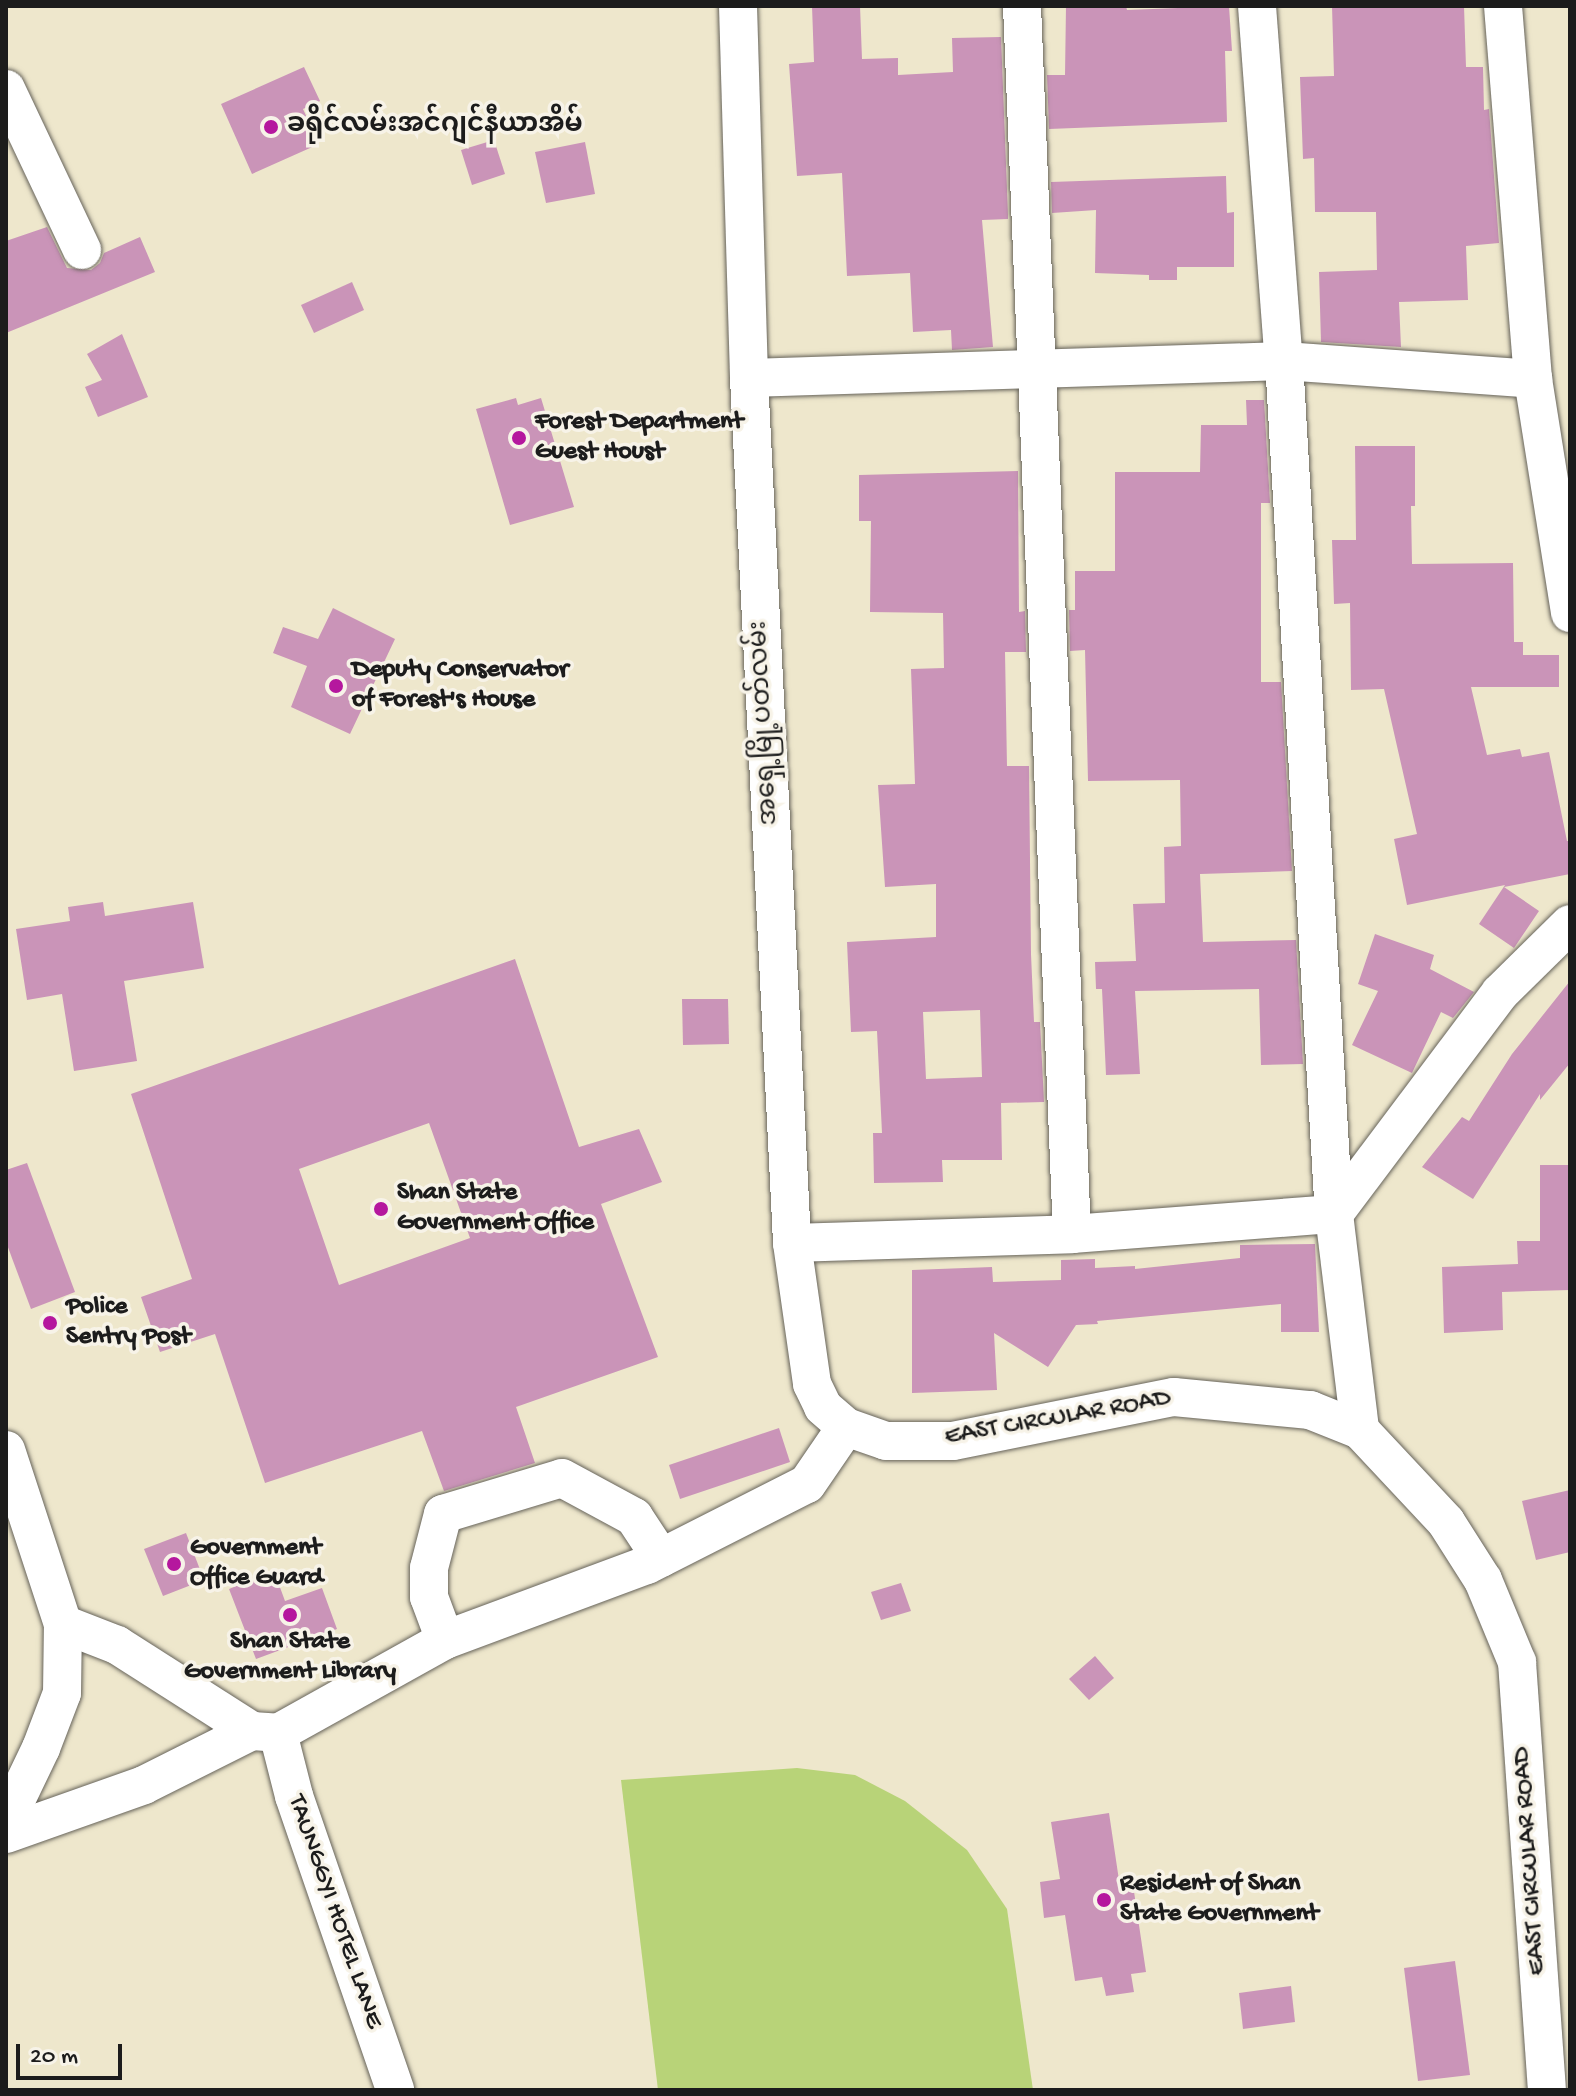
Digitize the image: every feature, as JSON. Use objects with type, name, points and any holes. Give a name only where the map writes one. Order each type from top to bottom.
[{"type":"street","name":"အရှေ့မြို့ပတ်လမ်း","points":[[738,6],[749,378],[792,1243],[812,1384],[823,1407],[846,1427]]},
{"type":"street","points":[[1022,6],[1072,1234]]},
{"type":"street","points":[[1257,6],[1284,361],[1334,1214],[1360,1430]]},
{"type":"street","points":[[1503,6],[1533,379],[1570,613]]},
{"type":"street","points":[[6,89],[82,250]]},
{"type":"street","points":[[749,378],[1284,361],[1533,379]]},
{"type":"street","points":[[792,1243],[1072,1234],[1334,1214],[1500,993],[1570,924]]},
{"type":"street","name":"EAST CIRCULAR ROAD","points":[[846,1427],[886,1441],[953,1441],[1174,1397],[1310,1410],[1360,1430],[1446,1522],[1483,1580],[1517,1662],[1547,2090]]},
{"type":"street","points":[[6,1834],[144,1785],[265,1732],[445,1640],[661,1558],[807,1484],[846,1427]]},
{"type":"street","points":[[6,1450],[63,1624],[62,1693],[41,1748],[6,1821]]},
{"type":"street","points":[[445,1640],[429,1597],[429,1568],[443,1514],[562,1478],[634,1517],[661,1558]]},
{"type":"street","points":[[63,1624],[117,1645],[265,1732]]},
{"type":"street","name":"TAUNGGYI HOTEL LANE","points":[[265,1732],[294,1796],[395,2090]]},
{"type":"green space","points":[[797,1768],[855,1775],[905,1801],[967,1850],[1007,1909],[1033,2090],[658,2090],[621,1780]]},
{"type":"building","points":[[812,6],[860,6],[862,59],[898,58],[898,75],[953,72],[952,38],[1001,37],[1008,219],[982,220],[993,347],[952,350],[951,330],[913,332],[910,273],[847,276],[842,173],[797,176],[789,64],[814,62]]},
{"type":"building","points":[[1066,6],[1126,6],[1127,10],[1229,6],[1232,51],[1225,51],[1227,122],[1049,129],[1047,75],[1065,75]]},
{"type":"building","points":[[1332,6],[1464,6],[1466,67],[1483,67],[1484,110],[1489,109],[1499,243],[1466,246],[1468,300],[1399,302],[1401,347],[1321,342],[1319,272],[1377,270],[1376,212],[1315,212],[1314,158],[1303,159],[1300,77],[1334,76]]},
{"type":"building","name":"ခရိုင်လမ်းအင်ဂျင်နီယာအိမ်","points":[[304,67],[320,101],[303,109],[319,144],[252,174],[221,104]]},
{"type":"building","points":[[494,140],[505,174],[472,185],[461,150]]},
{"type":"building","points":[[585,142],[595,194],[546,203],[535,152]]},
{"type":"building","points":[[1226,176],[1227,213],[1234,212],[1234,267],[1177,267],[1177,280],[1149,280],[1149,275],[1095,273],[1096,210],[1052,213],[1051,182]]},
{"type":"building","points":[[47,227],[67,268],[91,270],[100,263],[104,253],[140,237],[155,272],[6,333],[6,241]]},
{"type":"building","points":[[352,282],[364,310],[314,333],[301,305]]},
{"type":"building","points":[[122,334],[148,397],[98,417],[85,387],[102,380],[87,354]]},
{"type":"building","name":"Forest Department Guest Houst","points":[[516,398],[518,405],[541,398],[574,507],[510,525],[476,409]]},
{"type":"building","points":[[1246,400],[1264,400],[1270,503],[1261,503],[1261,682],[1281,682],[1292,871],[1200,874],[1203,942],[1296,940],[1303,1064],[1261,1065],[1259,989],[1135,991],[1140,1074],[1106,1075],[1102,989],[1096,989],[1095,962],[1136,961],[1133,904],[1165,903],[1164,847],[1181,846],[1180,780],[1088,781],[1085,650],[1070,651],[1069,610],[1075,610],[1075,571],[1115,571],[1115,472],[1200,472],[1201,425],[1247,425]]},
{"type":"building","points":[[1355,446],[1415,446],[1415,506],[1411,506],[1412,564],[1513,563],[1514,642],[1523,642],[1523,655],[1559,655],[1559,687],[1471,687],[1487,755],[1520,749],[1522,757],[1549,752],[1567,841],[1570,841],[1570,874],[1504,887],[1539,911],[1514,948],[1479,924],[1505,885],[1407,905],[1394,839],[1417,834],[1384,689],[1351,690],[1350,603],[1334,604],[1332,540],[1356,540]]},
{"type":"building","points":[[1018,471],[1019,612],[1025,611],[1026,652],[1005,652],[1007,766],[1029,766],[1034,1022],[1040,1022],[1044,1102],[1001,1103],[1002,1160],[942,1160],[943,1182],[874,1183],[873,1133],[882,1133],[877,1031],[851,1032],[847,942],[936,937],[936,884],[885,887],[878,785],[915,784],[911,669],[944,668],[943,613],[870,612],[871,521],[859,521],[859,475]],"holes":[[[980,1010],[982,1077],[926,1079],[923,1012]]]},
{"type":"building","name":"Deputy Conservator of Forest's House","points":[[333,608],[395,639],[350,734],[291,707],[307,666],[273,653],[283,627],[318,639]]},
{"type":"building","points":[[103,902],[105,916],[193,902],[204,968],[124,981],[137,1061],[74,1071],[62,994],[27,1000],[16,929],[70,921],[68,907]]},
{"type":"building","points":[[1375,934],[1434,955],[1430,969],[1474,992],[1453,1018],[1441,1012],[1412,1073],[1352,1045],[1378,991],[1358,984]]},
{"type":"building","name":"Shan State Government Office","points":[[515,959],[579,1147],[639,1129],[662,1182],[601,1204],[658,1357],[516,1407],[535,1463],[444,1491],[422,1431],[265,1483],[215,1334],[160,1352],[141,1297],[192,1279],[131,1094]],"holes":[[[429,1123],[470,1238],[339,1285],[299,1169]]]},
{"type":"building","points":[[1570,981],[1570,1063],[1540,1100],[1540,1094],[1473,1199],[1422,1167],[1462,1117],[1469,1121],[1512,1054]]},
{"type":"building","points":[[682,999],[728,999],[729,1044],[683,1045]]},
{"type":"building","points":[[27,1163],[75,1292],[31,1309],[6,1242],[6,1170]]},
{"type":"building","points":[[1540,1165],[1570,1165],[1570,1290],[1502,1292],[1503,1330],[1444,1333],[1442,1267],[1518,1264],[1517,1241],[1540,1241]]},
{"type":"building","points":[[1315,1244],[1319,1332],[1281,1332],[1281,1304],[1097,1321],[1098,1324],[1076,1325],[1048,1367],[994,1333],[997,1390],[912,1393],[912,1270],[992,1267],[993,1282],[1061,1280],[1061,1260],[1095,1259],[1095,1268],[1135,1266],[1135,1269],[1240,1258],[1240,1245]]},
{"type":"building","points":[[779,1428],[790,1462],[680,1499],[669,1465]]},
{"type":"building","points":[[1570,1490],[1570,1552],[1536,1560],[1522,1501]]},
{"type":"building","name":"Government Office Guard","points":[[186,1533],[204,1580],[163,1596],[144,1549]]},
{"type":"building","name":"Shan State Government Library","points":[[274,1571],[285,1601],[322,1588],[337,1629],[256,1659],[229,1589]]},
{"type":"building","points":[[901,1583],[911,1611],[881,1620],[871,1592]]},
{"type":"building","points":[[1095,1656],[1114,1678],[1089,1700],[1069,1679]]},
{"type":"building","name":"Resident of Shan State Government","points":[[1109,1813],[1120,1887],[1133,1885],[1146,1972],[1131,1974],[1134,1992],[1106,1996],[1102,1977],[1075,1981],[1065,1915],[1044,1918],[1040,1882],[1060,1879],[1051,1822]]},
{"type":"building","points":[[1455,1961],[1470,2075],[1418,2081],[1404,1968]]},
{"type":"building","points":[[1291,1986],[1295,2022],[1243,2029],[1239,1993]]},
{"type":"place","name":"ခရိုင်လမ်းအင်ဂျင်နီယာအိမ်","points":[[271,127]]},
{"type":"place","name":"Forest Department Guest Houst","points":[[519,438]]},
{"type":"place","name":"Deputy Conservator of Forest's House","points":[[336,686]]},
{"type":"place","name":"Shan State Government Office","points":[[381,1209]]},
{"type":"place","name":"Police Sentry Post","points":[[50,1323]]},
{"type":"place","name":"Government Office Guard","points":[[174,1564]]},
{"type":"place","name":"Shan State Government Library","points":[[290,1615]]},
{"type":"place","name":"Resident of Shan State Government","points":[[1104,1900]]}]
